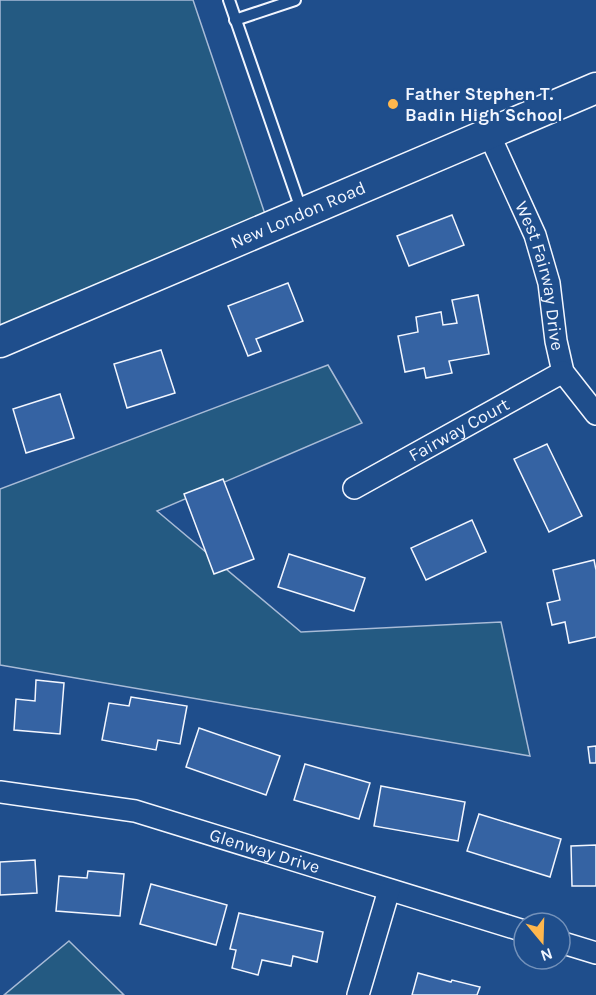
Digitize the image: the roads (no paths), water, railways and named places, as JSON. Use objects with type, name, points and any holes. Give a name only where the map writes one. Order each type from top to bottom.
[{"type":"street","name":"New London Road","points":[[0,342],[596,88]]},
{"type":"street","name":"West Fairway Drive","points":[[489,134],[536,235],[549,284],[556,341],[563,372],[596,414]]},
{"type":"street","name":"Fairway Court","points":[[354,488],[563,372]]},
{"type":"street","name":"Glenway Drive","points":[[0,792],[135,811],[512,927]]},
{"type":"street","points":[[358,995],[389,890]]},
{"type":"street","points":[[572,946],[596,953]]},
{"type":"lane","points":[[228,0],[302,212]]},
{"type":"lane","points":[[236,20],[295,0]]},
{"type":"place","name":"Father Stephen T. Badin High School","points":[[393,104]]}]
